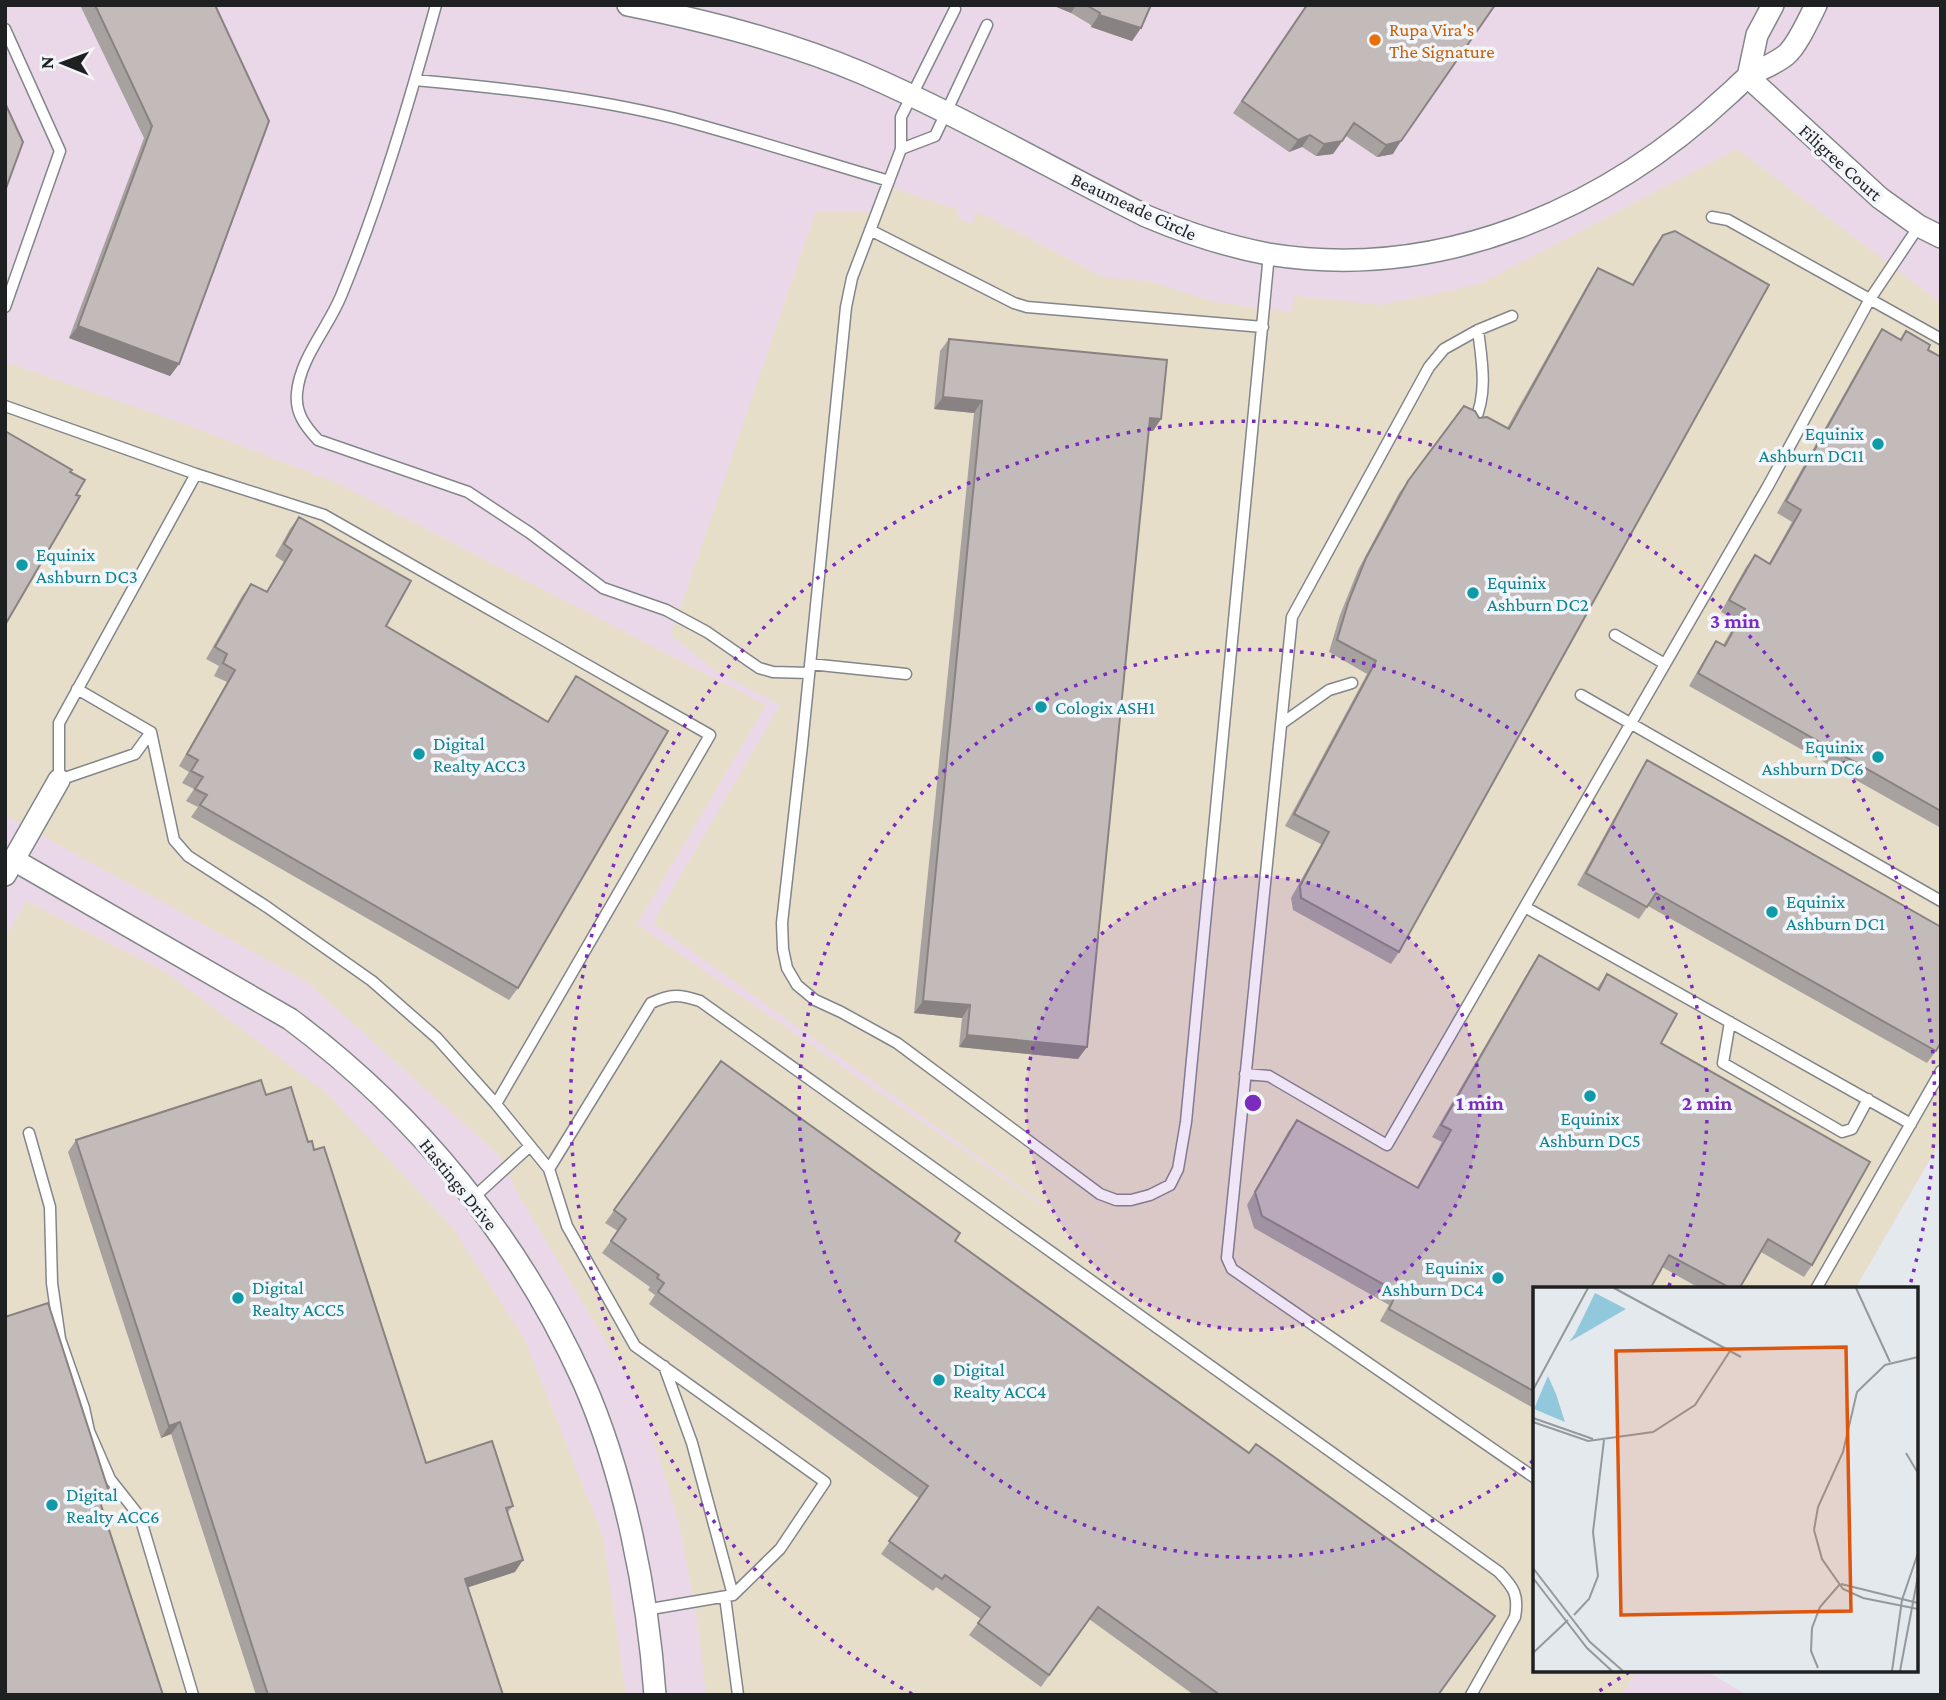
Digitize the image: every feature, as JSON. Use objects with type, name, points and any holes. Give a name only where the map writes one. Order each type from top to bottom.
[{"type":"street","name":"Beaumeade Circle","points":[[628,5],[679,15],[774,42],[859,72],[910,95],[1146,216],[1209,240],[1269,254],[1344,259],[1395,256],[1485,240],[1523,228],[1609,186],[1686,132],[1748,77],[1787,54],[1816,5]]},
{"type":"street","points":[[1748,77],[1758,35],[1773,5]]},
{"type":"street","name":"Filigree Court","points":[[1748,77],[1880,198],[1919,226],[1941,237]]},
{"type":"street","points":[[10,867],[59,780]]},
{"type":"street","name":"Hastings Drive","points":[[10,867],[298,1025],[361,1077],[407,1121],[474,1198],[524,1271],[556,1326],[584,1383],[620,1491],[645,1610],[655,1695]]},
{"type":"lane","points":[[436,5],[377,201],[340,299],[300,377],[297,408],[305,426],[318,440],[468,492],[530,533],[603,588],[666,610],[707,632],[759,668],[773,672],[809,668],[906,674]]},
{"type":"lane","points":[[955,9],[901,117],[901,149],[852,278],[846,307],[782,923],[783,950],[787,968],[797,985],[815,1000],[897,1043],[1100,1194],[1116,1200],[1131,1200],[1150,1195],[1170,1185],[1178,1169],[1186,1122],[1269,254]]},
{"type":"lane","points":[[901,149],[935,136],[987,25]]},
{"type":"lane","points":[[5,29],[60,151],[5,307]]},
{"type":"lane","points":[[415,80],[515,89],[674,118],[889,181]]},
{"type":"lane","points":[[1712,217],[1728,220],[1941,339]]},
{"type":"lane","points":[[1245,1074],[1269,1076],[1387,1145],[1768,486],[1870,299],[1919,226]]},
{"type":"lane","points":[[870,230],[1014,303],[1027,307],[1263,327]]},
{"type":"lane","points":[[1512,316],[1478,330],[1444,349],[1429,367],[1292,617],[1227,1258],[1232,1269],[1533,1477]]},
{"type":"lane","points":[[1474,423],[1483,395],[1478,330]]},
{"type":"lane","points":[[5,406],[196,474],[324,515],[710,735],[496,1104]]},
{"type":"lane","points":[[151,732],[135,754],[59,780],[59,723],[196,474]]},
{"type":"lane","points":[[1615,635],[1665,664]]},
{"type":"lane","points":[[1281,724],[1329,690],[1352,683]]},
{"type":"lane","points":[[77,689],[151,732],[174,840],[188,856],[267,907],[372,981],[437,1038],[496,1104],[549,1169],[567,1226],[635,1346],[825,1482],[780,1549],[729,1596],[645,1610]]},
{"type":"lane","points":[[1581,695],[1941,901]]},
{"type":"lane","points":[[1525,907],[1911,1124]]},
{"type":"lane","points":[[549,1169],[651,1003],[666,996],[682,995],[699,1001],[1499,1572],[1513,1586],[1517,1603],[1515,1617],[1471,1695]]},
{"type":"lane","points":[[1730,1022],[1723,1063],[1842,1132],[1852,1129],[1868,1099]]},
{"type":"lane","points":[[1817,1287],[1941,1071]]},
{"type":"lane","points":[[29,1133],[50,1207],[52,1283],[60,1339],[84,1408],[89,1431],[110,1479],[140,1517],[193,1695]]},
{"type":"lane","points":[[474,1198],[530,1146]]},
{"type":"lane","points":[[663,1366],[692,1443],[729,1596],[738,1695]]},
{"type":"shaded area","points":[[5,5],[1941,5],[1941,1141],[1856,1287],[1533,1287],[1533,1672],[1708,1672],[1747,1695],[5,1695]]},
{"type":"shaded area","points":[[1737,149],[1941,303],[1941,1139],[1856,1287],[1533,1287],[1533,1672],[1636,1672],[1621,1695],[706,1695],[697,1618],[678,1519],[642,1402],[517,1192],[500,1156],[306,981],[5,815],[5,362],[182,423],[337,483],[766,705],[637,924],[1137,1271],[653,923],[780,705],[716,671],[671,635],[816,211],[884,213],[889,187],[959,210],[956,217],[971,224],[978,212],[1103,277],[1152,282],[1215,302],[1292,312],[1294,296],[1381,305],[1480,284]]},
{"type":"shaded area","points":[[26,901],[166,972],[325,1092],[453,1228],[525,1340],[603,1536],[626,1695],[5,1695],[5,939]]},
{"type":"building","points":[[95,5],[215,5],[269,121],[179,364],[78,326],[152,126]]},
{"type":"building","points":[[1086,5],[1151,5],[1141,28],[1099,15],[1100,13]]},
{"type":"building","points":[[1307,5],[1495,5],[1401,141],[1386,145],[1354,123],[1342,141],[1324,144],[1310,135],[1298,140],[1242,101]]},
{"type":"building","points":[[5,103],[23,142],[5,191]]},
{"type":"building","name":"Equinix Ashburn DC2","points":[[1675,231],[1769,285],[1399,952],[1301,898],[1300,886],[1329,832],[1294,814],[1376,661],[1337,640],[1348,603],[1366,558],[1408,481],[1464,406],[1475,411],[1479,418],[1487,417],[1509,429],[1598,268],[1633,285],[1663,235]]},
{"type":"building","points":[[1882,329],[1901,340],[1906,331],[1930,345],[1928,350],[1941,357],[1941,811],[1698,673],[1716,641],[1725,646],[1745,609],[1729,600],[1755,555],[1770,564],[1801,510],[1786,501]]},
{"type":"building","name":"Cologix ASH1","points":[[949,339],[1167,360],[1161,419],[1150,418],[1087,1047],[967,1035],[970,1005],[923,1001],[982,401],[943,397]]},
{"type":"building","name":"Equinix Ashburn DC3","points":[[5,431],[85,480],[76,495],[80,496],[5,625]]},
{"type":"building","name":"Digital Realty ACC3","points":[[299,517],[411,581],[386,626],[548,722],[576,676],[668,731],[518,988],[200,805],[207,795],[195,789],[203,777],[191,771],[198,760],[187,754],[235,670],[223,663],[227,654],[215,647],[251,584],[267,592],[292,550],[284,544]]},
{"type":"building","name":"Equinix Ashburn DC1","points":[[1647,760],[1941,927],[1941,1042],[1936,1051],[1656,893],[1647,907],[1586,873]]},
{"type":"building","points":[[1539,955],[1599,990],[1607,974],[1677,1014],[1661,1043],[1870,1162],[1812,1265],[1768,1239],[1740,1287],[1728,1287],[1669,1255],[1651,1287],[1533,1287],[1533,1391],[1389,1309],[1397,1292],[1262,1216],[1255,1192],[1297,1120],[1418,1188],[1451,1130],[1441,1125]]},
{"type":"building","name":"Digital Realty ACC4","points":[[721,1061],[960,1233],[955,1241],[1249,1453],[1256,1444],[1495,1616],[1438,1695],[1220,1695],[1098,1607],[1049,1675],[978,1623],[990,1607],[945,1575],[942,1579],[889,1541],[928,1486],[658,1292],[664,1283],[657,1278],[659,1275],[611,1241],[626,1219],[614,1210]]},
{"type":"building","name":"Digital Realty ACC5","points":[[261,1080],[266,1095],[291,1087],[308,1142],[312,1141],[314,1150],[324,1147],[426,1463],[492,1441],[513,1506],[506,1508],[523,1560],[465,1579],[503,1695],[268,1695],[180,1422],[169,1426],[76,1140]]},
{"type":"building","name":"Digital Realty ACC6","points":[[48,1303],[108,1489],[108,1496],[99,1499],[163,1695],[5,1695],[5,1317]]},
{"type":"place","name":"Rupa Vira's The Signature","points":[[1375,40]]},
{"type":"place","name":"Equinix Ashburn DC11","points":[[1878,444]]},
{"type":"place","name":"Equinix Ashburn DC3","points":[[22,565]]},
{"type":"place","name":"Equinix Ashburn DC2","points":[[1473,593]]},
{"type":"place","name":"Cologix ASH1","points":[[1041,707]]},
{"type":"place","name":"Digital Realty ACC3","points":[[419,754]]},
{"type":"place","name":"Equinix Ashburn DC6","points":[[1878,757]]},
{"type":"place","name":"Equinix Ashburn DC1","points":[[1772,912]]},
{"type":"place","name":"Equinix Ashburn DC5","points":[[1590,1096]]},
{"type":"place","name":"Equinix Ashburn DC4","points":[[1498,1278]]},
{"type":"place","name":"Digital Realty ACC5","points":[[238,1298]]},
{"type":"place","name":"Digital Realty ACC4","points":[[939,1380]]},
{"type":"place","name":"Digital Realty ACC6","points":[[52,1505]]}]
